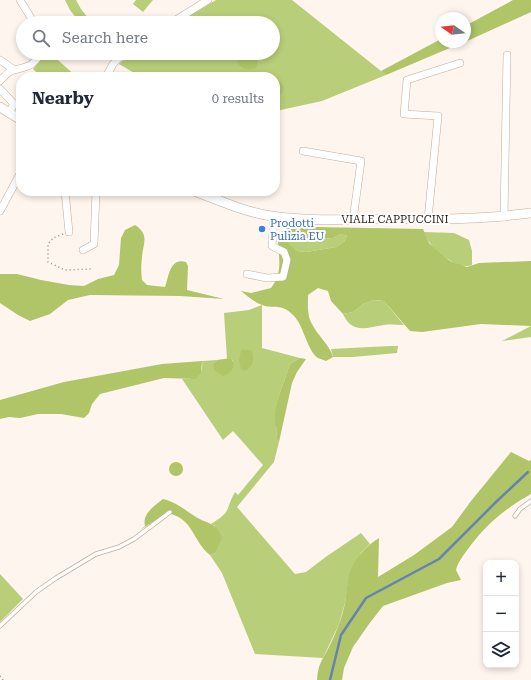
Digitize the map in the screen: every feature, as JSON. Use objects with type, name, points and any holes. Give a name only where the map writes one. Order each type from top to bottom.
[{"type":"street","points":[[20,0],[30,16]]},
{"type":"street","points":[[182,16],[208,0]]},
{"type":"street","points":[[504,217],[507,55]]},
{"type":"street","points":[[0,60],[13,69]]},
{"type":"street","points":[[0,81],[7,72],[13,69],[29,66],[35,60]]},
{"type":"street","points":[[109,72],[118,60]]},
{"type":"street","points":[[428,219],[438,116],[404,114],[407,80],[460,63]]},
{"type":"street","points":[[0,89],[14,104],[9,113]]},
{"type":"street","points":[[0,107],[16,117]]},
{"type":"street","points":[[303,151],[361,161],[353,220]]},
{"type":"street","points":[[0,211],[16,181]]},
{"type":"street","points":[[65,196],[69,232]]},
{"type":"street","points":[[84,250],[94,244],[96,196]]},
{"type":"street","name":"VIALE CAPPUCCINI","points":[[221,196],[248,211],[274,217],[291,218],[353,220],[428,219],[504,217],[531,213]]},
{"type":"street","points":[[247,274],[267,278],[283,278],[287,260],[284,252],[272,246],[274,217]]},
{"type":"lane","points":[[515,516],[520,509],[531,501]]},
{"type":"lane","points":[[0,626],[36,592],[56,578],[96,554],[119,547],[134,539],[170,512]]},
{"type":"path","points":[[69,232],[50,241],[48,244],[48,262],[65,270],[93,269]]},
{"type":"path","points":[[0,676],[3,680]]},
{"type":"green space","points":[[65,0],[76,0],[86,16],[75,16]]},
{"type":"green space","points":[[136,0],[153,0],[143,12],[133,4]]},
{"type":"green space","points":[[216,0],[292,0],[386,75],[322,101],[280,110],[280,72],[133,72],[119,64],[123,60],[280,60],[280,16],[190,16]]},
{"type":"green space","points":[[513,0],[531,0],[531,12],[471,39],[471,23]]},
{"type":"green space","points":[[435,42],[435,48],[450,48],[386,75],[381,71]]},
{"type":"green space","points":[[41,60],[58,60],[71,72],[36,72],[33,69]]},
{"type":"green space","points":[[236,60],[257,60],[257,64],[256,68],[246,69],[241,67]]},
{"type":"green space","points":[[280,81],[284,88],[280,94]]},
{"type":"green space","points":[[135,225],[143,232],[144,236],[141,274],[142,280],[147,285],[165,287],[171,268],[177,262],[181,261],[186,262],[188,266],[187,290],[224,299],[180,296],[90,295],[68,300],[50,314],[30,321],[0,303],[0,274],[17,274],[41,280],[84,286],[98,279],[114,275],[119,265],[121,238],[125,230]]},
{"type":"green space","points":[[287,228],[423,229],[429,243],[440,253],[450,261],[467,267],[479,263],[531,261],[531,326],[481,324],[422,332],[410,331],[384,301],[374,300],[363,304],[353,312],[343,314],[331,301],[328,291],[318,288],[308,295],[308,310],[310,321],[329,348],[333,357],[326,361],[314,355],[297,319],[293,315],[281,307],[262,305],[253,301],[241,291],[251,293],[271,288],[278,274],[279,268],[278,234]],"holes":[[[341,234],[347,236],[344,242],[336,247],[306,252],[297,251],[288,243],[292,241],[333,238]]]},
{"type":"green space","points":[[424,232],[454,233],[469,240],[472,251],[472,265],[461,265],[443,256],[429,242]]},
{"type":"green space","points":[[341,234],[347,236],[344,242],[336,247],[306,252],[297,251],[287,243],[292,241],[333,238]]},
{"type":"green space","points":[[374,300],[384,301],[404,325],[360,328],[351,325],[343,314],[353,312],[363,304]]},
{"type":"green space","points":[[262,305],[262,348],[300,358],[290,364],[277,401],[275,424],[277,430],[276,438],[279,442],[274,462],[237,507],[295,574],[306,572],[361,533],[370,544],[361,553],[348,583],[345,603],[339,624],[323,658],[255,654],[222,573],[210,555],[215,553],[215,526],[211,524],[227,511],[235,492],[238,495],[263,465],[233,431],[223,440],[182,379],[191,379],[198,376],[202,370],[202,361],[217,360],[213,363],[233,369],[233,361],[231,358],[227,359],[224,313],[249,310]]},
{"type":"green space","points":[[531,326],[531,337],[502,341]]},
{"type":"green space","points":[[398,346],[397,353],[353,357],[333,357],[331,349]]},
{"type":"green space","points":[[243,349],[252,351],[253,357],[252,365],[245,371],[241,369],[239,360]]},
{"type":"green space","points":[[231,358],[234,364],[233,369],[229,373],[223,376],[214,370],[213,363],[217,360]]},
{"type":"green space","points":[[300,358],[306,359],[297,372],[292,383],[279,442],[276,438],[277,430],[275,425],[277,401],[290,364]]},
{"type":"green space","points":[[202,361],[201,373],[195,379],[164,378],[100,394],[92,404],[89,413],[84,418],[61,414],[38,414],[20,418],[9,417],[0,419],[0,400],[64,382],[162,364]]},
{"type":"green space","points":[[511,452],[529,461],[531,460],[531,494],[496,518],[475,540],[457,567],[456,570],[461,580],[447,583],[383,606],[353,647],[344,668],[342,680],[317,680],[320,664],[338,627],[342,615],[350,571],[360,554],[379,538],[378,577],[414,555],[452,527]]},
{"type":"green space","points":[[173,462],[179,462],[183,466],[183,472],[179,476],[173,476],[169,472],[169,466]]},
{"type":"green space","points":[[163,499],[177,504],[217,529],[222,538],[215,553],[210,555],[204,549],[183,520],[167,513],[140,530],[145,526],[145,518],[147,514]]},
{"type":"green space","points":[[0,574],[23,599],[0,622]]},
{"type":"waterway","points":[[330,680],[341,635],[366,598],[439,559],[528,472]]},
{"type":"place","name":"Prodotti Pulizia EU","points":[[262,229]]}]
